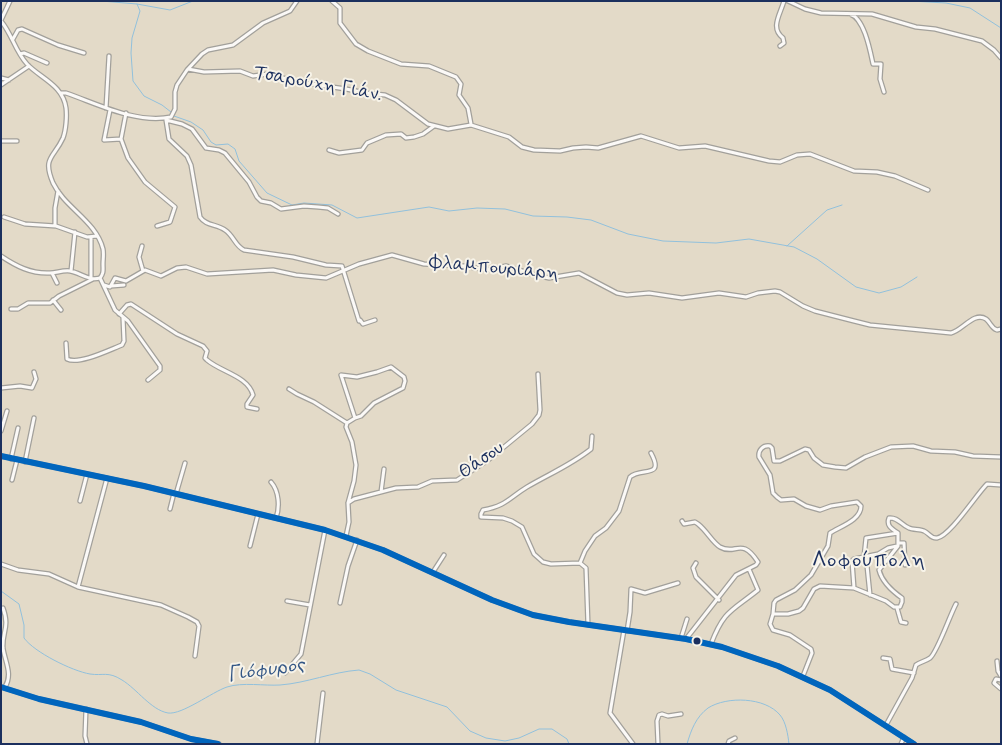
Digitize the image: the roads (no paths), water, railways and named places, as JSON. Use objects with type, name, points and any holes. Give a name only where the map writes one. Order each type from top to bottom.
[{"type":"street","points":[[10,1],[1,21],[29,66],[61,93],[66,110],[64,135],[48,163],[52,180],[58,190],[98,236],[104,252],[104,274],[100,278],[92,279],[60,295],[50,304],[28,303],[18,309],[11,309]]},
{"type":"street","points":[[161,119],[174,113],[175,90],[188,69],[204,52],[234,44],[261,25],[290,11],[297,1]]},
{"type":"street","points":[[332,1],[340,8],[339,19],[342,26],[354,42],[361,47],[402,64],[429,66],[458,78],[461,84],[459,95],[468,108],[471,125]]},
{"type":"street","points":[[780,46],[784,43],[783,38],[776,28],[784,1]]},
{"type":"street","points":[[788,1],[805,9],[821,13],[853,15],[858,19],[868,40],[873,64],[881,64],[880,79],[884,92]]},
{"type":"street","points":[[846,14],[858,12],[879,15],[916,27],[935,29],[982,41],[1001,58]]},
{"type":"street","points":[[13,40],[18,30],[22,29],[58,45],[84,53]]},
{"type":"street","points":[[20,54],[24,53],[46,63]]},
{"type":"street","points":[[106,108],[109,56]]},
{"type":"street","points":[[1,85],[29,66]]},
{"type":"street","name":"Τσαρούχη Γιάν.","points":[[188,69],[204,72],[240,71],[254,76],[268,74],[298,82],[366,94],[385,95],[398,101],[424,122],[434,126],[448,129],[471,125],[509,137],[522,147],[534,150],[560,151],[573,148],[598,148],[641,136],[679,148],[705,146],[769,161],[780,162],[797,155],[810,154],[854,171],[895,176],[928,190]]},
{"type":"street","points":[[1,78],[9,80]]},
{"type":"street","points":[[61,93],[66,93],[110,110],[166,120],[188,127],[194,131],[206,148],[219,150],[225,154],[261,201],[281,209],[304,206],[318,207],[328,208],[338,214]]},
{"type":"street","points":[[110,110],[104,140],[121,139]]},
{"type":"street","points":[[126,113],[121,139],[128,158],[143,180],[175,207],[170,222],[157,226]]},
{"type":"street","points":[[166,120],[169,139],[187,156],[191,165],[200,217],[204,221],[231,234],[237,245],[242,249],[293,257],[326,265],[342,266],[359,321],[363,324],[375,320]]},
{"type":"street","points":[[329,150],[339,153],[362,150],[366,143],[386,135],[401,134],[406,138],[414,137],[434,126]]},
{"type":"street","points":[[1,141],[17,141]]},
{"type":"street","points":[[55,225],[58,190]]},
{"type":"street","points":[[4,217],[25,224],[55,225],[90,237],[98,236]]},
{"type":"street","points":[[71,271],[75,232]]},
{"type":"street","points":[[90,237],[92,279]]},
{"type":"street","points":[[142,246],[139,257],[143,271]]},
{"type":"street","name":"Φλαμπουριάρη","points":[[104,285],[111,286],[115,278],[126,281],[143,271],[162,276],[182,267],[212,274],[273,270],[298,276],[326,278],[374,258],[392,255],[424,264],[464,266],[487,270],[506,266],[549,278],[579,273],[617,293],[628,295],[649,293],[682,298],[719,293],[746,297],[775,291],[815,311],[879,326],[951,333],[959,330],[972,320],[982,318],[987,320],[996,330],[1001,329]]},
{"type":"street","points":[[1,256],[21,268],[52,273],[71,271],[92,279]]},
{"type":"street","points":[[52,273],[57,283]]},
{"type":"street","points":[[100,278],[114,308],[128,321],[160,366],[160,370],[148,380]]},
{"type":"street","points":[[111,286],[124,285]]},
{"type":"street","points":[[53,300],[61,310]]},
{"type":"street","points":[[119,314],[127,305],[131,304],[176,334],[203,346],[207,351],[205,358],[207,360],[243,380],[253,395],[247,407],[257,410]]},
{"type":"street","points":[[66,343],[67,358],[73,361],[120,346],[124,341],[123,318]]},
{"type":"street","points":[[347,423],[361,416],[374,403],[403,388],[404,377],[391,366],[357,377],[347,374],[341,375],[355,418]]},
{"type":"street","points":[[1,388],[20,386],[32,388],[36,379],[34,372]]},
{"type":"street","name":"Θάσου","points":[[348,503],[354,499],[396,488],[418,487],[432,481],[454,481],[487,461],[532,424],[539,415],[538,374]]},
{"type":"street","points":[[289,389],[347,423]]},
{"type":"street","points":[[1,431],[7,411]]},
{"type":"street","points":[[25,462],[34,418]]},
{"type":"street","points":[[346,537],[349,522],[348,503],[356,465],[352,442],[346,427],[347,423]]},
{"type":"street","points":[[11,459],[18,428]]},
{"type":"street","points":[[588,625],[586,568],[580,563],[551,564],[542,562],[534,554],[522,527],[502,518],[481,517],[481,514],[484,510],[506,503],[527,487],[552,475],[582,456],[591,449],[592,436]]},
{"type":"street","points":[[802,676],[812,653],[811,649],[790,635],[773,630],[770,624],[774,603],[795,590],[811,575],[828,546],[830,533],[849,523],[862,510],[857,502],[831,506],[820,510],[806,506],[794,499],[781,500],[776,497],[770,475],[759,457],[760,449],[770,446],[774,461],[780,461],[805,449],[810,450],[814,458],[823,465],[835,468],[846,468],[865,457],[891,448],[913,446],[931,451],[1001,457]]},
{"type":"street","points":[[580,563],[595,536],[606,528],[619,511],[630,477],[635,473],[650,472],[655,468],[656,463],[651,453]]},
{"type":"street","points":[[1,456],[107,478],[325,530],[389,552],[501,604],[532,615],[681,638],[711,644],[756,658],[802,676],[844,698],[914,744]]},
{"type":"street","points":[[12,480],[17,460]]},
{"type":"street","points":[[170,509],[184,463]]},
{"type":"street","points":[[381,492],[384,469]]},
{"type":"street","points":[[80,502],[87,474]]},
{"type":"street","points":[[78,587],[107,478]]},
{"type":"street","points":[[271,482],[278,500],[276,518]]},
{"type":"street","points":[[898,533],[890,528],[888,524],[889,518],[895,518],[910,529],[924,530],[932,538],[939,538],[949,532],[987,484],[1001,485]]},
{"type":"street","points":[[250,546],[258,514]]},
{"type":"street","points":[[682,521],[684,524],[695,522],[698,524],[722,548],[747,548],[758,562],[756,565],[736,575],[686,639]]},
{"type":"street","points":[[285,673],[301,654],[325,530]]},
{"type":"street","points":[[897,608],[901,605],[902,598],[892,591],[880,575],[879,570],[898,544],[898,533]]},
{"type":"street","points":[[870,595],[865,557],[865,540],[867,537],[898,533]]},
{"type":"street","points":[[340,603],[348,566],[358,540]]},
{"type":"street","points":[[854,588],[852,561],[904,543],[905,565]]},
{"type":"street","points":[[433,572],[444,555]]},
{"type":"street","points":[[696,562],[693,568],[694,576],[718,600]]},
{"type":"street","points":[[1,564],[18,570],[51,575],[78,587],[161,605],[192,618],[199,626],[195,656]]},
{"type":"street","points":[[711,644],[719,624],[726,615],[736,605],[758,590],[749,569]]},
{"type":"street","points":[[633,744],[610,713],[626,631],[631,589],[645,593],[678,583]]},
{"type":"street","points":[[773,614],[788,614],[799,611],[803,608],[814,589],[820,586],[854,588],[897,608],[901,622],[906,623]]},
{"type":"street","points":[[286,601],[310,605]]},
{"type":"street","points":[[886,726],[914,673],[916,665],[928,659],[935,652],[948,618],[956,604]]},
{"type":"street","points":[[2,608],[6,619],[3,659],[9,674],[9,680],[3,687],[39,699],[142,722],[191,739],[219,744]]},
{"type":"street","points":[[681,638],[687,619]]},
{"type":"street","points":[[883,658],[891,659],[890,666],[892,669],[914,673]]},
{"type":"street","points":[[997,661],[998,671],[1001,676]]},
{"type":"street","points":[[1001,680],[996,680],[994,683],[1001,689]]},
{"type":"street","points":[[317,744],[323,693]]},
{"type":"street","points":[[86,709],[85,736],[87,744]]},
{"type":"street","points":[[658,744],[657,720],[659,715],[681,714]]},
{"type":"street","points":[[901,744],[904,737]]},
{"type":"street","points":[[728,744],[729,741],[735,738]]},
{"type":"waterway","points":[[101,1],[137,4],[170,10],[193,1]]},
{"type":"waterway","points":[[910,1],[946,3],[970,8],[1001,28]]},
{"type":"waterway","points":[[137,4],[140,11],[132,38],[131,53],[133,81],[144,96],[171,112]]},
{"type":"waterway","points":[[174,116],[191,122],[203,130],[211,142],[216,145],[228,144],[235,149],[239,161],[267,193],[292,205],[304,203],[332,205],[357,218],[429,207],[449,211],[477,208],[505,209],[533,216],[591,220],[628,234],[663,241],[716,243],[749,239],[794,247],[817,259],[856,287],[879,293],[901,287],[917,277]]},
{"type":"waterway","points":[[787,246],[827,210],[842,205]]},
{"type":"waterway","name":"Γιόφυρος","points":[[1,591],[19,604],[24,625],[24,638],[36,649],[54,660],[82,672],[117,677],[128,684],[150,704],[168,713],[174,713],[189,707],[227,687],[246,684],[290,684],[359,670],[370,674],[396,690],[447,707],[470,731],[486,738],[505,741],[519,738],[539,729],[552,729],[567,739],[569,744]]},
{"type":"waterway","name":"Γιόφυρος","points":[[687,744],[694,724],[700,715],[716,704],[735,700],[756,702],[773,709],[784,721],[789,744]]},
{"type":"district","name":"Λοφούπολη","points":[[869,562]]}]
